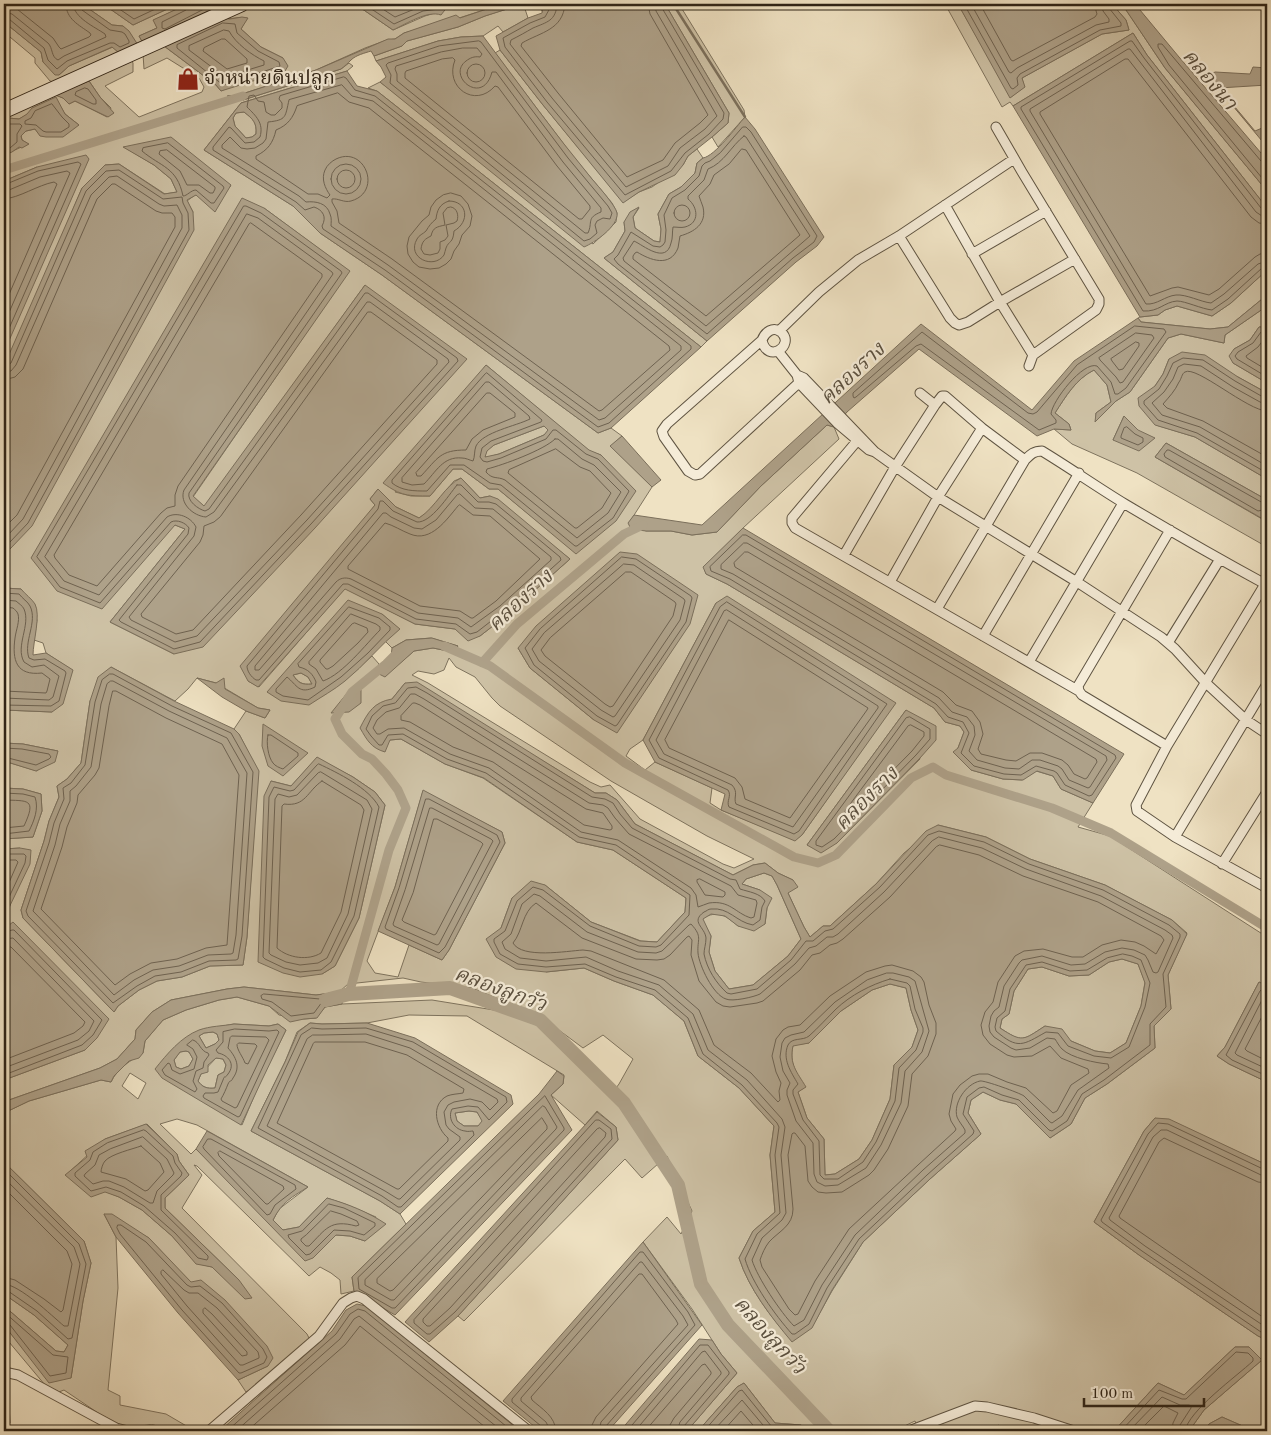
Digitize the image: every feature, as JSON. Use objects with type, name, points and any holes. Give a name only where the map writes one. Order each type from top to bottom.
[{"type":"street","points":[[4,111],[242,4]]},
{"type":"street","points":[[996,127],[1099,299],[1096,310],[1033,355],[1029,366]]},
{"type":"street","points":[[779,331],[819,292],[858,260],[899,236],[1014,159]]},
{"type":"street","points":[[945,205],[1000,302],[1033,355]]},
{"type":"street","points":[[972,254],[1046,211]]},
{"type":"street","points":[[899,236],[950,318],[959,325],[968,322],[1075,259]]},
{"type":"street","points":[[762,340],[764,348],[774,352],[783,346],[785,340],[779,331],[768,331],[762,340],[667,424],[662,431],[664,437],[688,471],[695,475],[700,474],[800,379]]},
{"type":"street","points":[[778,351],[800,379],[875,452],[938,497],[1077,582],[1161,637],[1246,720],[1266,733]]},
{"type":"street","points":[[920,394],[935,405]]},
{"type":"street","points":[[844,556],[895,467],[942,396],[945,396],[982,428],[1025,460]]},
{"type":"street","points":[[840,420],[857,441],[875,452]]},
{"type":"street","points":[[890,582],[938,497],[982,428]]},
{"type":"street","points":[[857,441],[792,518],[795,528],[1029,662],[1167,746]]},
{"type":"street","points":[[937,609],[1025,460],[1033,452],[1042,451],[1124,503],[1266,585],[1167,746],[1136,808],[1137,811],[1175,837],[1267,888]]},
{"type":"street","points":[[983,636],[1079,474]]},
{"type":"street","points":[[1029,662],[1124,503]]},
{"type":"street","points":[[1078,691],[1078,686],[1170,530]]},
{"type":"street","points":[[1168,643],[1220,559]]},
{"type":"street","points":[[1175,837],[1267,684]]},
{"type":"street","points":[[1222,864],[1267,792]]},
{"type":"street","points":[[209,1431],[319,1336],[343,1304],[357,1296],[364,1299],[529,1431]]},
{"type":"street","points":[[4,1372],[18,1375],[116,1428],[128,1431]]},
{"type":"street","points":[[909,1431],[975,1406],[1034,1418],[1074,1431]]},
{"type":"street","points":[[136,1431],[157,1431]]},
{"type":"shaded area","points":[[82,4],[103,4],[133,25],[178,4],[188,4],[154,20],[157,28],[139,36],[143,43],[138,45],[123,26],[112,25]]},
{"type":"shaded area","points":[[256,4],[270,4],[272,7],[276,4],[355,4],[393,30],[435,13],[448,6],[446,4],[469,4],[473,9],[492,4],[502,4],[404,33],[395,39],[365,48],[316,70],[239,95],[228,96],[242,98],[243,100],[341,69],[349,63],[353,66],[347,71],[241,103],[204,150],[293,206],[320,233],[382,275],[598,433],[611,428],[622,436],[611,446],[652,487],[629,523],[646,531],[671,531],[692,535],[717,532],[761,486],[827,425],[834,427],[839,439],[704,567],[706,574],[727,584],[934,708],[945,722],[960,726],[964,732],[958,748],[971,770],[1003,779],[1022,780],[1036,771],[1053,776],[1061,789],[1093,803],[1078,827],[1110,836],[1267,937],[1267,986],[1259,982],[1225,1047],[1217,1056],[1229,1064],[1267,1082],[1267,1165],[1155,1118],[1144,1131],[1094,1222],[1139,1255],[1258,1336],[1267,1340],[1267,1431],[1254,1431],[1222,1417],[1209,1424],[1204,1431],[1189,1431],[1204,1410],[1262,1360],[1249,1347],[1235,1347],[1184,1395],[1158,1383],[1114,1431],[1004,1431],[999,1425],[984,1431],[919,1431],[915,1421],[894,1431],[808,1431],[801,1425],[775,1423],[744,1383],[737,1387],[698,1431],[687,1431],[737,1373],[721,1354],[692,1309],[643,1242],[667,1217],[681,1234],[692,1211],[667,1156],[642,1178],[625,1159],[464,1321],[458,1316],[618,1140],[616,1127],[597,1111],[585,1125],[551,1095],[563,1084],[564,1075],[467,1016],[409,1015],[367,1023],[310,1023],[297,1032],[285,1062],[251,1131],[380,1201],[400,1214],[406,1224],[352,1277],[354,1291],[341,1294],[340,1280],[320,1267],[309,1276],[194,1165],[202,1175],[182,1208],[307,1334],[310,1340],[257,1386],[246,1392],[238,1380],[268,1366],[149,1238],[104,1214],[116,1237],[118,1288],[108,1390],[120,1396],[120,1405],[166,1414],[195,1431],[161,1431],[150,1425],[127,1428],[101,1415],[64,1390],[59,1392],[45,1385],[4,1336],[4,1325],[20,1345],[71,1378],[91,1263],[84,1241],[4,1162],[4,1113],[29,1101],[101,1080],[111,1082],[121,1069],[143,1053],[145,1041],[163,1020],[186,1010],[219,1000],[237,997],[269,1006],[279,1015],[304,1019],[316,1018],[325,1007],[342,1004],[432,1000],[500,1011],[539,1026],[610,1096],[633,1059],[603,1035],[583,1048],[540,1016],[472,988],[403,978],[348,984],[339,992],[316,995],[244,987],[171,1000],[152,1012],[136,1030],[135,1039],[117,1059],[100,1068],[9,1100],[4,1106],[4,1080],[85,1050],[4,929],[4,918],[9,910],[20,848],[4,849],[4,839],[33,837],[42,811],[41,794],[23,789],[4,788],[4,761],[37,771],[58,751],[23,744],[4,743],[4,710],[52,712],[72,670],[46,653],[43,643],[34,640],[37,620],[21,589],[4,588],[4,546],[10,549],[193,212],[187,201],[195,195],[231,186],[124,147],[154,165],[171,179],[177,192],[165,194],[119,164],[105,165],[82,188],[4,374],[4,352],[37,167],[4,181],[4,173],[28,163],[23,161],[4,167],[4,155],[28,144],[22,140],[21,135],[26,131],[35,129],[40,135],[79,125],[65,114],[56,99],[19,119],[8,118],[4,120],[4,115],[130,58],[133,63],[133,72],[105,86],[139,117],[202,92],[204,87],[199,78],[167,58],[144,69],[143,54],[164,46],[216,85],[221,91],[283,58],[261,47],[241,29],[247,18],[222,18]],"holes":[[[89,81],[100,97],[111,108],[107,117],[75,101],[69,104],[63,98],[56,95]],[[264,208],[349,271],[193,497],[205,507],[365,285],[174,654],[110,622],[185,529],[175,525]],[[486,365],[589,451],[601,455],[576,553],[498,489],[489,489],[462,469],[453,469],[430,496],[411,496],[395,492]],[[461,478],[480,498],[490,496],[570,559],[507,615],[480,636],[455,629],[415,624],[345,588],[259,687],[248,681],[375,505],[370,499],[378,489],[396,507],[419,518],[428,512],[454,481]],[[716,603],[895,703],[802,835],[795,840],[721,810],[710,803],[712,788],[655,762],[645,770],[626,756],[630,749],[643,740]],[[382,614],[399,629],[385,641],[392,648],[406,640],[431,638],[458,646],[453,652],[433,648],[414,651],[400,663],[379,674],[379,664],[372,656],[344,681],[267,692]],[[518,648],[594,720],[530,668]],[[449,658],[456,667],[475,677],[500,706],[611,781],[707,836],[754,859],[734,868],[723,864],[640,819],[610,785],[601,787],[590,782],[412,675],[418,671],[434,674],[444,670]],[[111,667],[175,701],[197,678],[216,683],[258,708],[270,710],[265,718],[246,711],[234,729],[239,734],[258,771],[247,937],[243,965],[210,966],[182,977],[157,981],[139,990],[118,1006],[114,1012],[23,918],[21,910],[49,821],[59,797],[57,786],[67,779],[81,763],[90,701]],[[405,683],[595,793],[606,793],[617,800],[635,824],[733,875],[753,865],[765,863],[778,873],[793,880],[788,893],[810,937],[823,926],[830,926],[876,884],[904,853],[938,825],[986,837],[1030,859],[1105,885],[1172,920],[1187,933],[1168,975],[1171,1009],[1154,1026],[1155,1048],[1085,1098],[1071,1124],[1050,1138],[1016,1104],[1000,1100],[983,1092],[971,1100],[968,1113],[981,1134],[863,1242],[812,1327],[792,1341],[761,1302],[739,1258],[753,1231],[775,1212],[770,1155],[774,1126],[739,1088],[698,1056],[684,1021],[653,995],[584,968],[546,972],[501,928],[512,898],[545,885],[591,922],[641,941],[657,942],[685,912],[686,898],[613,850],[577,842],[483,778],[445,764],[401,739],[390,740],[392,699]],[[906,710],[920,759],[837,843],[807,845]],[[317,758],[353,777],[375,792],[385,805],[359,918],[335,966],[322,974],[271,781],[291,786]],[[423,791],[502,832],[505,843],[442,960],[409,945],[398,977],[375,973],[367,961],[395,887]],[[234,1024],[269,1026],[278,1024],[286,1030],[260,1082],[242,1125],[156,1069],[200,1030]],[[130,1073],[146,1083],[138,1099],[122,1086]],[[177,1119],[197,1125],[308,1187],[279,1209],[273,1220],[283,1230],[299,1227],[327,1198],[376,1217],[365,1241],[350,1236],[336,1235],[313,1258],[227,1180],[196,1149],[191,1154],[160,1124]],[[147,1124],[177,1154],[179,1161],[189,1175],[165,1198],[165,1208],[239,1280],[212,1267],[196,1263],[172,1236],[142,1210],[119,1197],[66,1175],[105,1139]]]},
{"type":"shaded area","points":[[522,4],[549,4],[543,7],[543,13],[539,5],[525,9],[528,18],[503,32],[498,26],[483,36],[438,41],[376,61],[374,56],[402,46],[407,41],[458,27]]},
{"type":"shaded area","points":[[665,4],[679,4],[744,110],[745,117],[718,147],[712,137],[728,123],[729,113]]},
{"type":"shaded area","points":[[945,4],[958,4],[1011,97],[1024,87],[1022,78],[1102,34],[1129,30],[1126,20],[1112,4],[1122,4],[1165,68],[1267,191],[1267,208],[1147,55],[1133,33],[1013,106],[1010,102],[1002,107]]},
{"type":"shaded area","points":[[4,22],[41,52],[43,62],[59,75],[69,66],[113,47],[119,53],[57,83],[50,81],[35,63],[35,58],[4,32]]},
{"type":"shaded area","points":[[500,50],[623,202],[639,192],[652,187],[683,165],[688,156],[697,149],[703,158],[697,163],[695,173],[681,187],[669,194],[658,214],[661,229],[660,242],[654,241],[635,228],[633,217],[639,208],[624,222],[625,231],[613,252],[604,258],[707,341],[701,347],[377,91],[368,88],[380,82],[593,244],[616,222],[617,213],[612,203],[572,155],[495,53]]},
{"type":"shaded area","points":[[244,112],[255,124],[256,134],[252,137],[246,138],[235,126],[233,118],[236,113]]},
{"type":"shaded area","points":[[1267,270],[1267,295],[1228,327],[1210,329],[1141,322],[1138,318],[1158,315],[1165,310],[1177,306],[1212,316],[1231,303]]},
{"type":"shaded area","points":[[1267,306],[1267,327],[1259,327],[1250,340],[1234,349],[1233,363],[1267,383],[1267,393],[1238,377],[1169,359],[1163,374],[1155,386],[1156,425],[1195,437],[1267,479],[1267,500],[1166,443],[1155,457],[1262,519],[1267,509],[1267,547],[1137,473],[1072,444],[1054,429],[1071,430],[1069,424],[1055,413],[1067,394],[1082,378],[1094,370],[1107,385],[1111,402],[1096,413],[1096,421],[1116,401],[1130,392],[1168,338],[1181,334],[1224,343],[1225,335]],"holes":[[[1124,416],[1138,430],[1113,440]]]},
{"type":"shaded area","points":[[544,426],[549,430],[544,435],[485,458],[486,451],[494,445]]},
{"type":"shaded area","points":[[301,673],[308,677],[312,684],[301,683],[293,675]]},
{"type":"shaded area","points":[[764,873],[772,876],[801,939],[788,956],[753,985],[729,989],[715,971],[709,952],[711,936],[702,919],[717,914],[726,917],[738,926],[765,924],[767,908],[760,890],[742,884],[746,879]]},
{"type":"shaded area","points":[[1122,959],[1138,964],[1145,982],[1141,1006],[1126,1043],[1110,1053],[1095,1051],[1071,1041],[1045,1026],[1032,1035],[1022,1038],[1018,1038],[1000,1028],[1002,1019],[1009,1014],[1014,991],[1028,969],[1042,967],[1069,976],[1089,975],[1109,962]]},
{"type":"shaded area","points":[[890,984],[906,988],[918,1030],[912,1047],[894,1065],[890,1099],[872,1140],[859,1159],[835,1174],[825,1175],[824,1139],[807,1118],[798,1092],[805,1087],[793,1063],[793,1045],[809,1043],[841,1011],[872,990]]},
{"type":"shaded area","points":[[213,1032],[217,1034],[219,1040],[206,1048],[199,1036],[204,1033]]},
{"type":"shaded area","points":[[180,1052],[189,1052],[193,1059],[189,1066],[181,1069],[176,1067],[174,1060]]},
{"type":"shaded area","points":[[216,1058],[223,1059],[226,1065],[224,1072],[218,1075],[215,1088],[205,1087],[198,1081],[201,1074]]},
{"type":"shaded area","points":[[477,1112],[483,1121],[478,1126],[464,1126],[457,1121],[455,1113]]},
{"type":"shaded area","points":[[4,1294],[34,1315],[68,1345],[64,1352],[56,1351],[4,1306]]},
{"type":"shaded area","points":[[4,1383],[8,1386],[10,1423],[4,1427]]},
{"type":"water","points":[[4,4],[82,4],[112,25],[123,26],[129,31],[138,45],[119,53],[112,47],[69,66],[59,75],[55,75],[43,62],[41,52],[4,22]]},
{"type":"water","points":[[103,4],[178,4],[133,25]]},
{"type":"water","points":[[188,4],[207,4],[215,9],[143,43],[139,36],[157,28],[153,20]]},
{"type":"water","points":[[355,4],[446,4],[448,6],[441,15],[430,14],[410,21],[393,30]]},
{"type":"water","points":[[502,4],[523,4],[458,27],[407,41],[402,46],[374,56],[371,51],[363,53],[353,58],[341,69],[243,100],[241,98],[233,100],[227,96],[239,95],[316,70],[388,39],[395,39],[404,33],[456,15],[460,18]]},
{"type":"water","points":[[549,4],[665,4],[729,113],[728,123],[688,156],[675,175],[639,192],[623,203],[500,50],[496,36],[528,18],[542,13],[543,7]]},
{"type":"water","points":[[958,4],[1112,4],[1126,20],[1129,30],[1102,34],[1022,78],[1025,87],[1010,98]]},
{"type":"water","points":[[1122,4],[1135,4],[1267,160],[1267,191],[1165,68]]},
{"type":"water","points":[[222,18],[248,18],[241,29],[261,47],[283,58],[288,66],[285,71],[221,91],[216,85],[164,46]]},
{"type":"water","points":[[1133,33],[1147,55],[1267,208],[1267,270],[1231,303],[1212,316],[1177,306],[1165,310],[1158,315],[1140,317],[1013,106]]},
{"type":"water","points":[[483,36],[616,210],[617,218],[610,228],[599,238],[584,247],[380,82],[386,77],[376,61],[438,41]]},
{"type":"water","points":[[1253,67],[1267,68],[1267,85],[1219,88],[1255,131],[1267,126],[1267,147],[1208,76],[1215,72],[1250,74]]},
{"type":"water","points":[[347,71],[357,86],[377,91],[701,347],[611,428],[598,433],[382,275],[320,233],[293,206],[204,150],[241,103]],"holes":[[[244,112],[255,124],[256,134],[252,137],[246,138],[235,126],[233,118],[236,113]]]},
{"type":"water","points":[[89,81],[114,113],[108,117],[75,101],[69,104],[63,98],[55,95]]},
{"type":"water","points":[[56,97],[65,114],[79,125],[63,137],[40,136],[35,129],[26,131],[21,136],[22,140],[29,144],[4,155],[4,120],[8,118],[19,119],[32,108]]},
{"type":"water","points":[[745,117],[755,129],[824,237],[817,246],[796,262],[707,341],[604,258],[613,252],[625,231],[624,222],[630,212],[639,207],[633,217],[635,228],[654,241],[660,242],[661,229],[658,214],[669,194],[681,187],[695,173],[697,163],[719,147]]},
{"type":"water","points":[[171,137],[231,185],[215,212],[196,195],[187,200],[193,212],[194,230],[32,526],[10,549],[4,546],[4,366],[82,188],[105,165],[119,164],[164,194],[177,192],[171,179],[154,165],[123,147]]},
{"type":"water","points":[[86,155],[89,159],[4,352],[4,181],[37,167]]},
{"type":"water","points":[[23,161],[29,163],[4,173],[4,167]]},
{"type":"water","points":[[242,198],[264,208],[350,271],[193,496],[204,506],[365,285],[467,359],[315,528],[203,647],[174,654],[110,622],[185,529],[175,525],[102,609],[57,591],[31,558]]},
{"type":"water","points":[[1267,295],[1267,306],[1225,335],[1224,343],[1181,334],[1168,338],[1130,392],[1116,401],[1095,422],[1096,413],[1111,402],[1107,385],[1094,370],[1072,388],[1055,413],[1069,424],[1071,430],[1054,429],[1037,436],[919,349],[847,412],[834,427],[827,425],[761,486],[717,532],[692,535],[671,531],[646,531],[631,529],[628,523],[634,515],[702,525],[921,324],[1032,410],[1074,361],[1138,318],[1141,322],[1210,329],[1228,327]]},
{"type":"water","points":[[1259,327],[1267,327],[1267,383],[1233,363],[1229,356],[1234,349],[1250,340]]},
{"type":"water","points":[[1182,352],[1205,355],[1238,377],[1267,393],[1267,479],[1195,437],[1155,425],[1139,406],[1138,398],[1155,386],[1163,374],[1169,359]]},
{"type":"water","points":[[486,365],[589,450],[601,455],[636,491],[616,521],[576,554],[498,489],[489,489],[462,469],[453,469],[430,496],[405,494],[395,491],[383,483]],"holes":[[[544,426],[548,430],[544,435],[499,454],[485,457],[487,451],[494,445]]]},
{"type":"water","points":[[1124,416],[1138,430],[1155,438],[1139,451],[1113,440]]},
{"type":"water","points":[[622,436],[661,480],[652,487],[610,446]]},
{"type":"water","points":[[1166,443],[1267,500],[1267,509],[1263,519],[1155,457]]},
{"type":"water","points":[[461,478],[480,498],[490,496],[498,499],[570,559],[507,615],[480,636],[468,641],[455,629],[415,624],[345,589],[258,687],[248,681],[240,666],[375,505],[370,499],[378,489],[396,507],[419,518],[455,481]]},
{"type":"water","points":[[743,528],[1124,754],[1093,803],[1061,789],[1053,776],[1037,771],[1023,780],[1003,779],[971,770],[953,752],[958,748],[964,732],[960,726],[945,722],[934,708],[727,584],[706,574],[703,567]]},
{"type":"water","points":[[620,552],[637,554],[698,595],[690,624],[617,733],[594,720],[530,668],[518,648],[536,626]]},
{"type":"water","points":[[4,588],[21,589],[35,604],[37,622],[33,655],[46,653],[73,670],[63,704],[52,712],[4,710]]},
{"type":"water","points":[[727,596],[896,703],[802,835],[795,841],[721,810],[725,794],[655,762],[643,740],[716,603]]},
{"type":"water","points":[[348,600],[382,614],[400,629],[345,681],[309,705],[281,701],[267,692]],"holes":[[[301,673],[308,677],[312,684],[301,683],[293,675]]]},
{"type":"water","points":[[432,638],[458,646],[453,652],[433,648],[414,651],[385,677],[379,674],[391,657],[392,648],[406,640]]},
{"type":"water","points":[[111,667],[174,701],[234,729],[239,734],[259,771],[247,937],[243,965],[210,966],[182,977],[157,981],[139,990],[118,1006],[114,1012],[23,918],[21,910],[49,821],[59,797],[57,786],[67,779],[81,763],[90,701],[98,677]]},
{"type":"water","points":[[197,678],[216,683],[224,678],[225,689],[258,708],[270,710],[265,718],[246,711],[222,697]]},
{"type":"water","points":[[417,682],[595,793],[606,793],[617,800],[635,824],[733,875],[753,865],[765,863],[778,873],[793,880],[798,887],[788,893],[810,937],[823,926],[830,926],[876,884],[926,831],[938,825],[986,837],[1030,859],[1105,885],[1172,920],[1187,934],[1168,975],[1171,1009],[1154,1026],[1155,1048],[1085,1098],[1071,1124],[1050,1138],[1016,1104],[1000,1100],[983,1092],[971,1100],[968,1113],[981,1134],[863,1242],[832,1290],[812,1328],[792,1342],[755,1292],[739,1258],[753,1231],[775,1212],[770,1155],[774,1126],[739,1088],[698,1056],[684,1021],[653,995],[584,968],[546,972],[516,969],[496,957],[486,939],[501,928],[512,898],[531,881],[545,885],[591,922],[640,941],[657,942],[685,912],[686,898],[613,850],[577,842],[484,778],[445,764],[401,739],[390,740],[385,752],[373,746],[360,728],[376,705],[392,699],[405,683]],"holes":[[[764,873],[772,876],[801,939],[788,956],[753,985],[729,989],[715,971],[709,952],[711,936],[703,919],[711,914],[725,916],[738,926],[754,931],[765,924],[767,908],[772,898],[760,890],[742,884],[746,879]],[[1122,959],[1138,964],[1145,983],[1141,1006],[1126,1043],[1110,1053],[1095,1051],[1071,1041],[1062,1029],[1045,1026],[1027,1037],[1019,1038],[1000,1028],[1002,1019],[1009,1014],[1014,991],[1028,969],[1042,967],[1069,976],[1089,975],[1109,962]],[[890,984],[906,988],[918,1030],[912,1047],[894,1065],[890,1099],[872,1140],[859,1159],[835,1174],[825,1175],[824,1139],[807,1118],[798,1092],[806,1087],[793,1063],[793,1046],[809,1043],[841,1011],[872,990]]]},
{"type":"water","points":[[361,690],[361,703],[349,712],[331,713],[348,692]]},
{"type":"water","points":[[906,710],[936,726],[936,740],[837,843],[821,853],[807,845]]},
{"type":"water","points":[[263,724],[308,753],[283,776],[268,766],[262,746]]},
{"type":"water","points":[[4,743],[23,744],[58,751],[55,762],[36,771],[4,761]]},
{"type":"water","points":[[317,757],[375,792],[385,805],[359,918],[335,966],[322,974],[300,977],[283,973],[258,962],[264,796],[271,781],[291,786]]},
{"type":"water","points":[[4,788],[23,789],[41,794],[42,811],[33,837],[4,839]]},
{"type":"water","points":[[423,790],[502,832],[505,843],[442,960],[378,931],[395,887]]},
{"type":"water","points":[[20,848],[31,850],[30,864],[4,918],[4,849]]},
{"type":"water","points":[[13,922],[109,1019],[97,1038],[85,1050],[4,1080],[4,929]]},
{"type":"water","points":[[1259,982],[1267,986],[1267,1082],[1229,1064],[1217,1056],[1225,1047]]},
{"type":"water","points":[[244,987],[316,995],[339,992],[344,995],[342,1004],[325,1007],[317,1018],[290,1022],[269,1006],[237,997],[219,1000],[186,1010],[163,1020],[145,1041],[143,1053],[139,1058],[129,1061],[114,1076],[111,1082],[101,1080],[29,1101],[4,1113],[4,1106],[9,1100],[100,1068],[117,1059],[135,1039],[136,1030],[152,1012],[171,1000]]},
{"type":"water","points":[[310,1023],[367,1023],[415,1038],[511,1095],[513,1104],[400,1214],[380,1201],[251,1131],[298,1032]],"holes":[[[477,1112],[482,1121],[478,1126],[464,1126],[457,1121],[455,1113]]]},
{"type":"water","points":[[234,1024],[269,1026],[278,1024],[286,1030],[241,1125],[162,1078],[155,1069],[175,1046],[192,1033],[208,1028]],"holes":[[[213,1032],[217,1034],[219,1040],[206,1048],[199,1036],[204,1033]],[[180,1052],[189,1052],[193,1059],[189,1066],[181,1069],[176,1067],[174,1060]],[[216,1058],[223,1059],[226,1065],[224,1072],[218,1075],[215,1088],[205,1087],[198,1081],[201,1074],[208,1072],[208,1065]]]},
{"type":"water","points":[[557,1071],[564,1076],[563,1084],[551,1095],[572,1130],[395,1315],[354,1291],[352,1277],[539,1094]]},
{"type":"water","points":[[597,1112],[616,1127],[618,1140],[458,1316],[429,1342],[405,1322]]},
{"type":"water","points":[[1155,1118],[1169,1119],[1267,1165],[1267,1340],[1258,1336],[1139,1255],[1094,1222],[1144,1131]]},
{"type":"water","points":[[146,1124],[177,1154],[179,1161],[189,1175],[165,1198],[165,1208],[239,1280],[252,1298],[245,1299],[212,1267],[196,1264],[172,1236],[142,1210],[119,1197],[105,1192],[91,1197],[65,1175],[87,1157],[85,1151],[105,1139]]},
{"type":"water","points":[[207,1131],[308,1187],[288,1200],[276,1214],[273,1220],[283,1230],[299,1227],[327,1198],[358,1209],[386,1224],[365,1241],[350,1236],[336,1235],[313,1258],[305,1261],[196,1149]]},
{"type":"water","points":[[4,1162],[84,1241],[91,1263],[71,1378],[49,1383],[4,1325],[4,1306],[56,1351],[64,1352],[68,1345],[34,1315],[4,1294]]},
{"type":"water","points":[[104,1214],[112,1214],[149,1238],[191,1282],[201,1280],[225,1300],[267,1346],[273,1358],[268,1366],[238,1380],[178,1313],[116,1237]]},
{"type":"water","points":[[643,1242],[702,1325],[608,1431],[540,1431],[503,1401]]},
{"type":"water","points":[[357,1304],[366,1306],[520,1431],[223,1431],[222,1429],[332,1331],[346,1310]]},
{"type":"water","points":[[699,1339],[712,1340],[737,1373],[687,1431],[620,1431]]},
{"type":"water","points":[[1235,1347],[1249,1347],[1262,1360],[1204,1410],[1189,1431],[1114,1431],[1158,1383],[1184,1395]]},
{"type":"water","points":[[744,1383],[775,1423],[801,1425],[808,1431],[698,1431],[737,1387]]},
{"type":"water","points":[[1222,1417],[1254,1431],[1204,1431],[1209,1424]]},
{"type":"waterway","points":[[673,4],[745,117]]},
{"type":"waterway","points":[[4,170],[243,96]]},
{"type":"waterway","name":"คลองราง","points":[[482,663],[517,624],[624,534],[643,525]]},
{"type":"waterway","name":"คลองราง","points":[[444,646],[490,666],[625,763],[794,857],[818,863],[836,855],[911,778],[933,767],[946,775],[1052,808],[1111,833],[1267,928]]},
{"type":"waterway","name":"คลองราง","points":[[349,994],[389,850],[406,808],[398,790],[386,774],[372,759],[362,754],[342,734],[335,719],[352,692],[395,655]]},
{"type":"waterway","name":"คลองลูกวัว","points":[[326,1000],[349,994],[450,988],[540,1020],[624,1103],[678,1185],[701,1284],[728,1325],[829,1431]]},
{"type":"place","name":"จำหน่ายดินปลูก","points":[[188,79]]},
{"type":"water label","name":"คลองนา","points":[[1209,80]]}]
